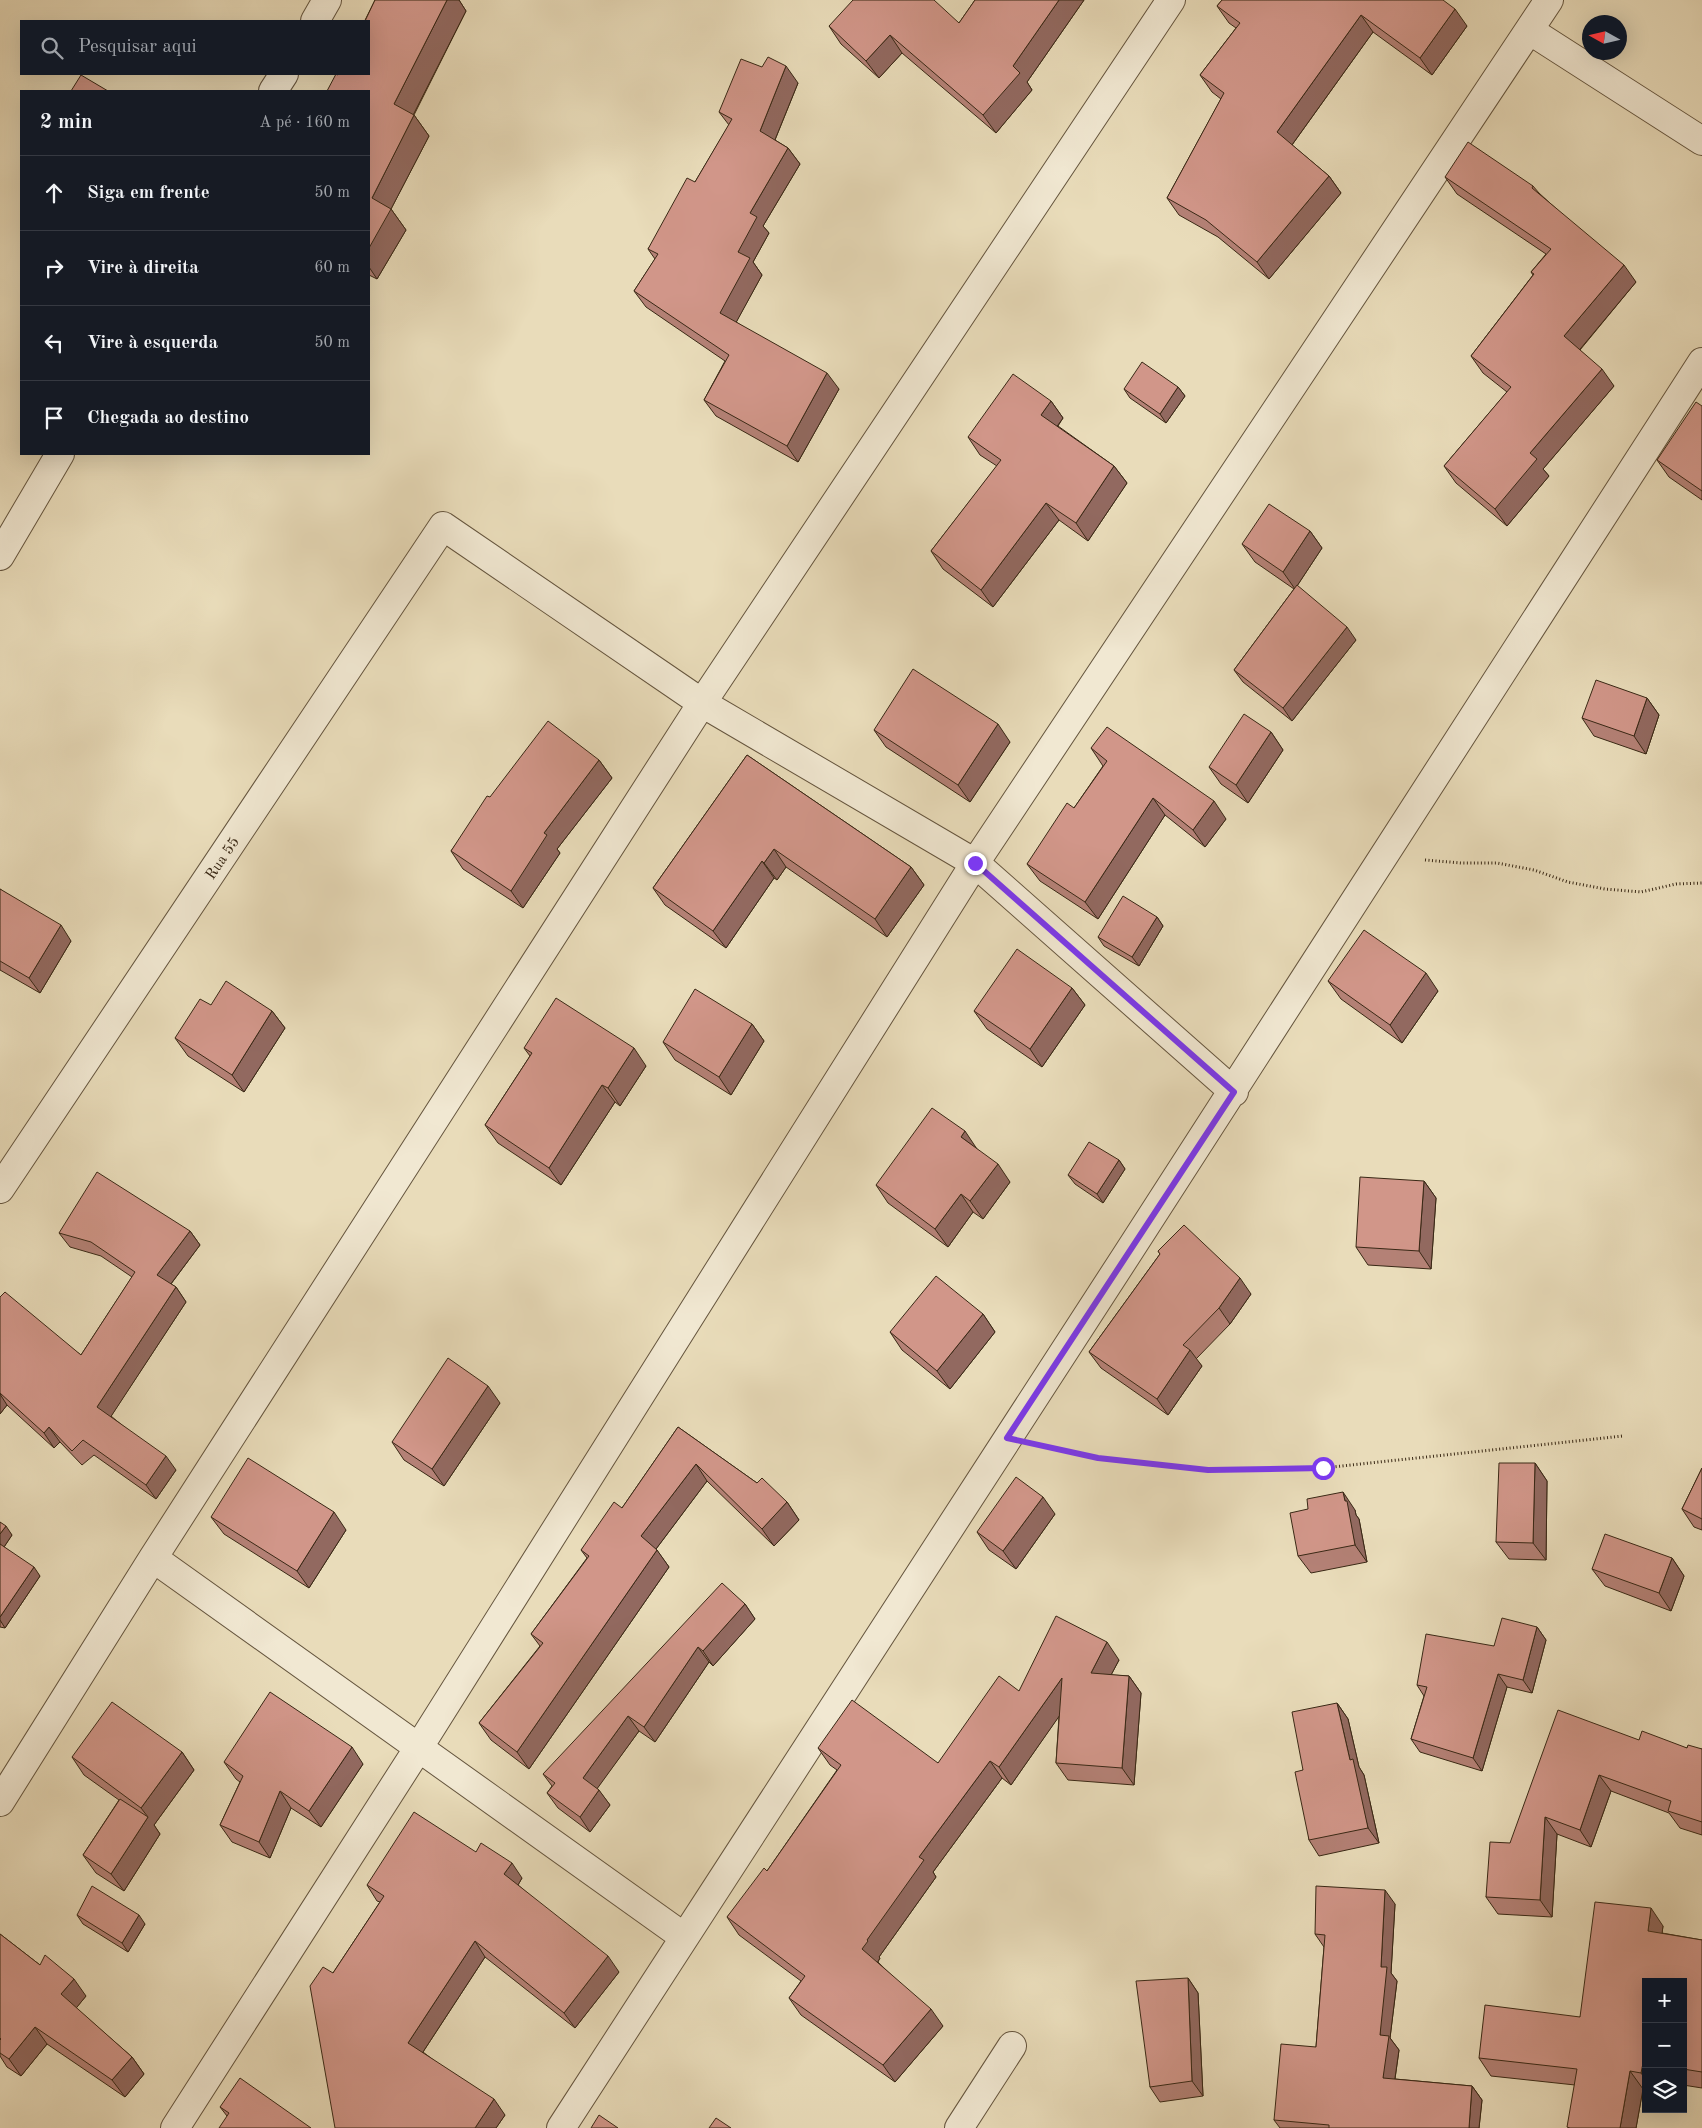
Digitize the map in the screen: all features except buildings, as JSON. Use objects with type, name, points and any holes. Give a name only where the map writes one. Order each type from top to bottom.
[{"type":"street","points":[[316,20],[327,0]]},
{"type":"street","points":[[0,1802],[154,1558],[702,703],[1171,0]]},
{"type":"street","points":[[175,2128],[419,1747],[975,863],[1549,0]]},
{"type":"street","points":[[1529,30],[1702,142]]},
{"type":"street","points":[[275,90],[283,75]]},
{"type":"street","points":[[561,2128],[1007,1438],[1234,1092],[1378,864],[1385,858],[1702,362]]},
{"type":"street","points":[[0,556],[59,455]]},
{"type":"street","name":"Rua 55","points":[[0,1189],[443,526],[702,703]]},
{"type":"street","points":[[702,703],[975,863],[1234,1092]]},
{"type":"street","points":[[154,1558],[684,1937]]},
{"type":"street","points":[[959,2128],[1012,2046]]},
{"type":"path","points":[[1385,858],[1461,863],[1497,863],[1534,870],[1577,884],[1641,892],[1676,884],[1702,883]]},
{"type":"path","points":[[1007,1438],[1098,1458],[1208,1470],[1323,1468],[1624,1436]]},
{"type":"route","points":[[975,863],[1234,1092],[1007,1438],[1098,1458],[1208,1470],[1323,1468]]}]
